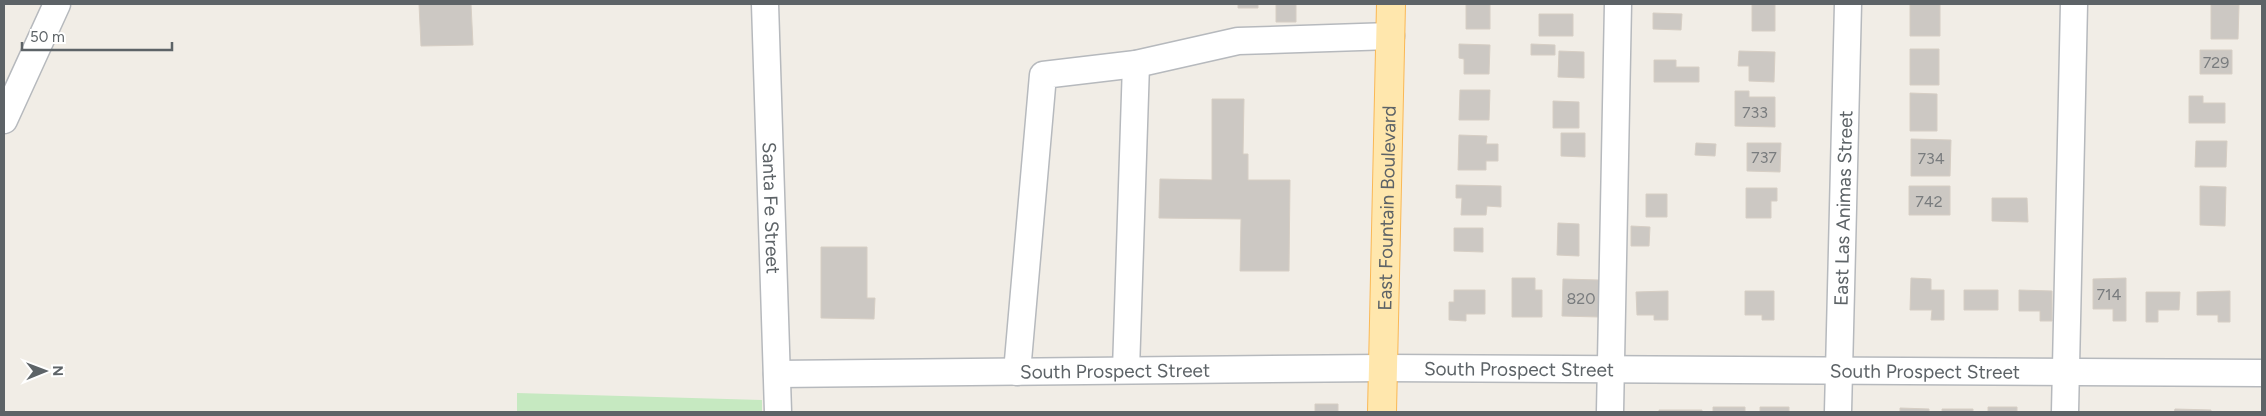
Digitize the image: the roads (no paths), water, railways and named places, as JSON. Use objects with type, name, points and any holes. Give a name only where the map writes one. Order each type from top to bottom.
[{"type":"main road","name":"East Fountain Boulevard","points":[[1382,412],[1392,4]]},
{"type":"street","points":[[4,120],[57,4]]},
{"type":"street","name":"Santa Fe Street","points":[[765,4],[778,412]]},
{"type":"street","points":[[1610,412],[1618,4]]},
{"type":"street","name":"East Las Animas Street","points":[[1838,412],[1848,4]]},
{"type":"street","points":[[2065,412],[2074,4]]},
{"type":"street","points":[[1017,372],[1043,75],[1136,64],[1238,41],[1391,36]]},
{"type":"street","points":[[1126,370],[1136,64]]},
{"type":"street","name":"South Prospect Street","points":[[778,374],[1382,368],[2262,373]]}]
